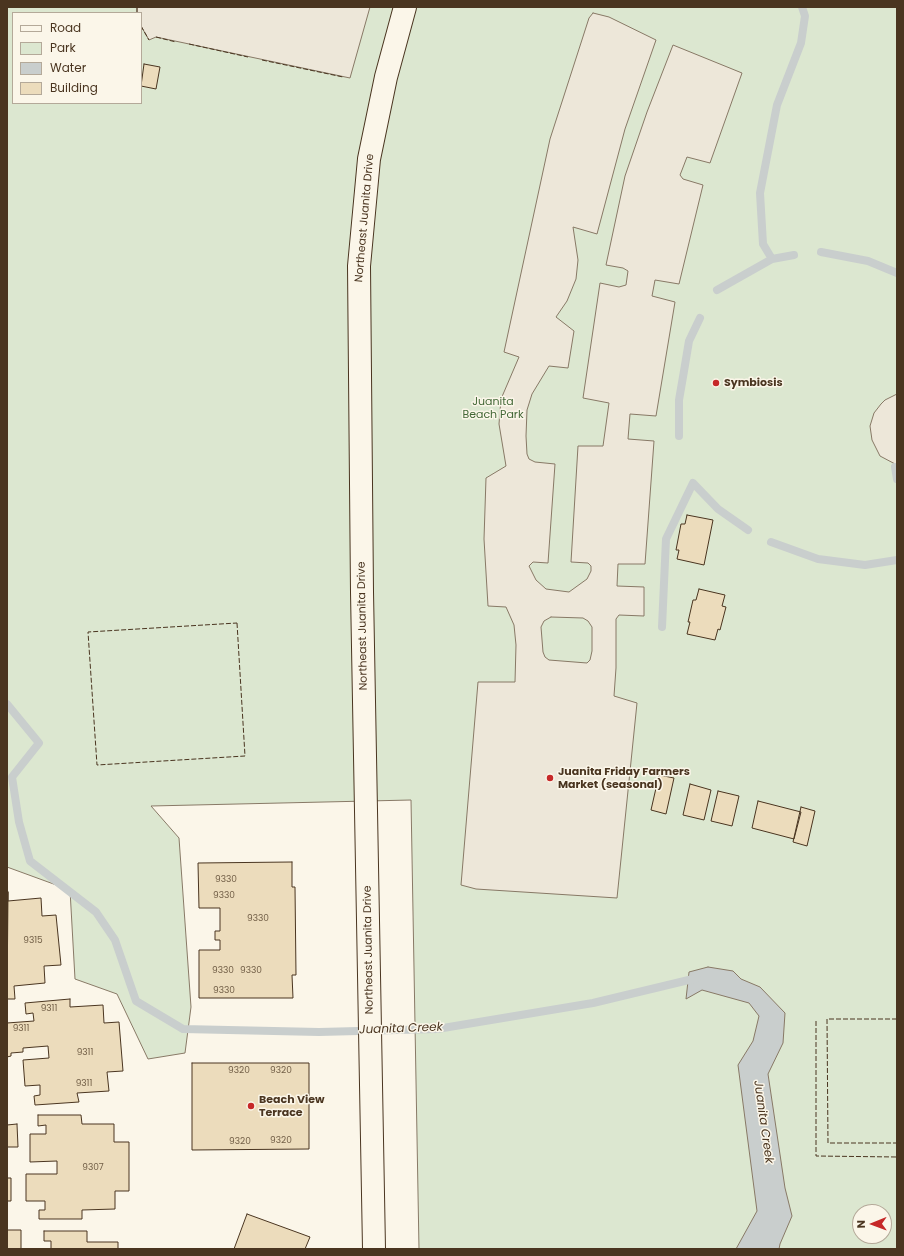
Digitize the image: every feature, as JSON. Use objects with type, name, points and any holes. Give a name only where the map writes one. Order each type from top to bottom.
[{"type":"main road","name":"Northeast Juanita Drive","points":[[374,1249],[362,600],[359,266],[369,159],[386,77],[405,7]]},
{"type":"green space","name":"Juanita Beach Park","points":[[7,7],[897,7],[897,1249],[419,1249],[411,800],[151,806],[179,838],[191,1007],[185,1053],[148,1059],[117,994],[75,979],[70,890],[7,867]]},
{"type":"shaded area","points":[[137,7],[370,7],[350,78],[156,37],[149,40],[142,28],[142,12],[137,12]]},
{"type":"shaded area","points":[[593,13],[609,17],[656,40],[625,129],[597,234],[573,227],[578,260],[576,279],[567,301],[556,317],[574,331],[568,368],[549,366],[532,394],[527,410],[526,436],[527,454],[529,459],[535,462],[555,464],[548,563],[533,562],[529,566],[536,580],[546,589],[569,592],[587,579],[591,571],[591,566],[588,563],[571,562],[578,446],[603,446],[609,403],[583,398],[600,283],[619,287],[626,285],[628,271],[623,268],[606,265],[625,176],[647,112],[673,45],[742,73],[710,163],[687,157],[680,175],[683,179],[703,185],[679,284],[655,280],[652,296],[675,302],[656,416],[630,414],[628,439],[654,441],[645,564],[618,564],[617,586],[644,587],[644,616],[619,615],[616,619],[616,668],[614,696],[637,703],[617,898],[476,889],[461,885],[478,682],[515,682],[516,645],[514,625],[506,607],[488,606],[484,539],[486,478],[506,466],[499,424],[501,399],[519,357],[504,352],[550,139],[589,18]],"holes":[[[551,617],[583,618],[588,621],[592,627],[592,651],[590,660],[587,663],[549,660],[545,657],[543,652],[541,627],[544,621]]]},
{"type":"shaded area","points":[[897,394],[897,465],[880,456],[872,440],[870,426],[874,413],[881,404],[885,400]]},
{"type":"water","points":[[708,967],[733,971],[741,979],[760,987],[785,1013],[783,1043],[768,1074],[785,1188],[792,1216],[779,1249],[736,1249],[757,1211],[738,1065],[753,1041],[759,1016],[749,1003],[702,990],[686,999],[689,972]]},
{"type":"building","points":[[144,64],[160,67],[156,89],[142,86]]},
{"type":"building","points":[[687,515],[713,520],[704,565],[677,559],[679,550],[676,550],[681,524],[685,524]]},
{"type":"building","points":[[699,589],[725,595],[722,606],[726,607],[720,630],[718,629],[715,640],[687,634],[693,600],[696,600]]},
{"type":"building","points":[[659,775],[674,778],[666,814],[651,810]]},
{"type":"building","points":[[690,784],[711,790],[704,820],[683,815]]},
{"type":"building","points":[[718,791],[739,796],[732,826],[711,821]]},
{"type":"building","points":[[758,801],[801,812],[794,839],[752,828]]},
{"type":"building","points":[[801,807],[815,811],[807,846],[793,842]]},
{"type":"building","points":[[292,862],[292,887],[295,887],[296,975],[292,975],[293,998],[199,998],[199,950],[220,950],[220,940],[215,940],[215,931],[220,931],[220,908],[199,908],[198,863]]},
{"type":"building","points":[[8,892],[8,901],[41,898],[42,916],[56,915],[61,965],[44,966],[45,983],[14,986],[15,999],[7,999]]},
{"type":"building","points":[[70,999],[70,1007],[103,1005],[104,1023],[119,1022],[123,1071],[107,1072],[109,1091],[77,1093],[79,1102],[35,1105],[34,1096],[40,1095],[40,1085],[25,1086],[23,1060],[49,1058],[48,1046],[23,1048],[23,1052],[11,1053],[11,1056],[7,1057],[7,1023],[34,1021],[33,1013],[26,1014],[25,1003]]},
{"type":"building","name":"Beach View Terrace","points":[[192,1063],[309,1063],[309,1149],[192,1150]]},
{"type":"building","points":[[38,1115],[81,1115],[82,1124],[114,1124],[114,1142],[129,1142],[129,1191],[115,1191],[115,1209],[82,1210],[82,1219],[39,1219],[39,1210],[45,1210],[45,1201],[26,1201],[26,1174],[57,1174],[57,1161],[30,1162],[30,1134],[46,1134],[46,1125],[38,1126]]},
{"type":"building","points":[[17,1124],[18,1147],[7,1147],[7,1125]]},
{"type":"building","points":[[7,1178],[11,1178],[11,1201],[7,1201]]},
{"type":"building","points":[[247,1214],[310,1237],[305,1249],[234,1249]]},
{"type":"building","points":[[7,1230],[21,1230],[21,1249],[7,1249]]},
{"type":"building","points":[[44,1231],[87,1231],[87,1242],[118,1242],[118,1249],[51,1249],[51,1241],[44,1241]]},
{"type":"waterway","points":[[772,259],[763,244],[760,193],[777,105],[801,43],[805,16],[802,7]]},
{"type":"waterway","points":[[821,252],[868,261],[897,273]]},
{"type":"waterway","points":[[717,290],[772,259],[794,255]]},
{"type":"waterway","points":[[679,436],[679,400],[689,341],[700,318]]},
{"type":"waterway","points":[[895,467],[897,479]]},
{"type":"waterway","points":[[662,627],[666,539],[693,483],[718,509],[748,530]]},
{"type":"waterway","points":[[771,542],[818,559],[865,565],[897,560]]},
{"type":"waterway","name":"Juanita Creek","points":[[7,704],[39,743],[12,777],[19,822],[30,861],[96,912],[115,940],[136,1001],[183,1029],[319,1032],[437,1029],[593,1003],[697,978]]},
{"type":"fence","points":[[137,7],[137,12]]},
{"type":"fence","points":[[142,28],[149,40]]},
{"type":"fence","points":[[156,37],[176,42]]},
{"type":"fence","points":[[189,44],[248,57]]},
{"type":"fence","points":[[262,60],[343,77]]},
{"type":"fence","points":[[237,623],[245,756],[97,765],[88,632],[237,623]]},
{"type":"fence","points":[[897,1019],[827,1019],[828,1143],[897,1143]]},
{"type":"fence","points":[[816,1021],[816,1156],[897,1157]]},
{"type":"place","name":"Symbiosis","points":[[716,383]]},
{"type":"place","name":"Juanita Friday Farmers Market (seasonal)","points":[[550,778]]},
{"type":"place","name":"Beach View Terrace","points":[[251,1106]]}]
